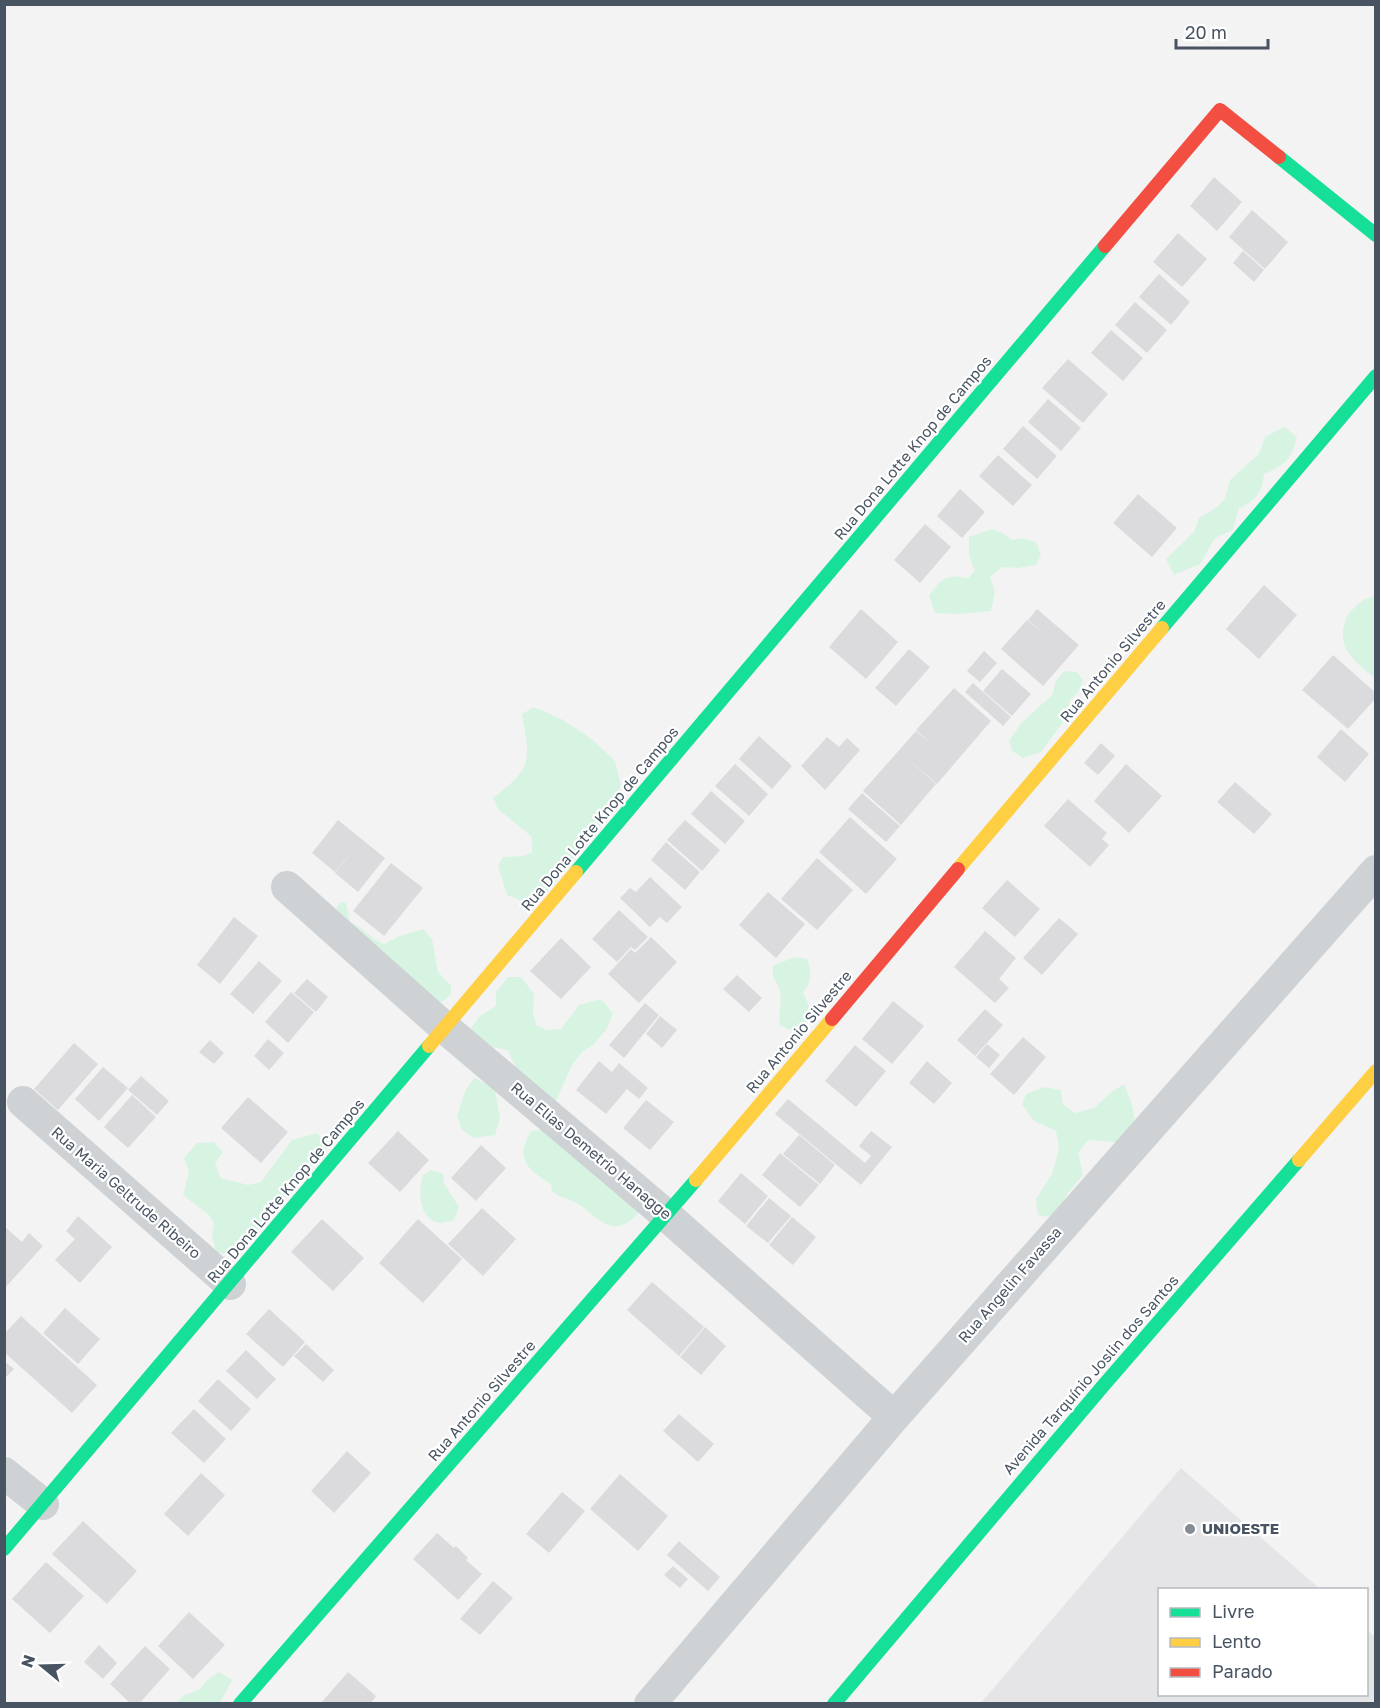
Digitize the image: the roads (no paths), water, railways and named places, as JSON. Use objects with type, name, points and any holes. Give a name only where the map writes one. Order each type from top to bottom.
[{"type":"street","name":"Rua Dona Lotte Knop de Campos","points":[[4,1549],[1220,110],[1376,235]]},
{"type":"street","name":"Rua Antonio Silvestre","points":[[240,1704],[666,1215],[1376,376]]},
{"type":"street","name":"Rua Angelin Favassa","points":[[650,1704],[894,1417],[1376,871]]},
{"type":"street","name":"Rua Elias Demetrio Hanagge","points":[[286,887],[446,1028],[666,1215],[894,1417]]},
{"type":"street","name":"Avenida Tarquínio Joslin dos Santos","points":[[834,1704],[1103,1386],[1376,1071]]},
{"type":"street","name":"Rua Maria Geltrude Ribeiro","points":[[23,1102],[230,1284]]},
{"type":"street","points":[[4,1473],[43,1504]]},
{"type":"place","name":"UNIOESTE","points":[[1190,1529]]}]
